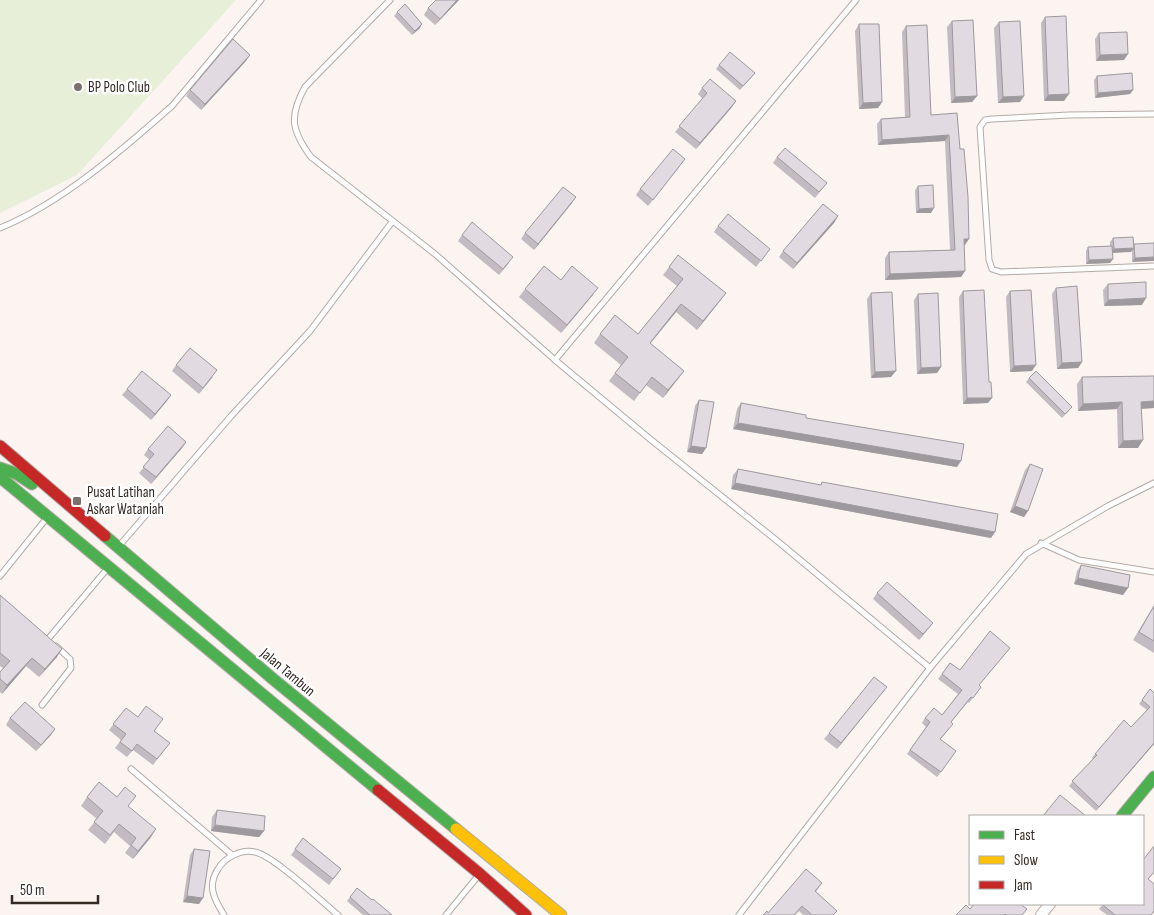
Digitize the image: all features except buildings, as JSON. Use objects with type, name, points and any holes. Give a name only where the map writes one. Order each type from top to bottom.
[{"type":"main road","name":"Jalan Tambun","points":[[0,446],[280,686],[561,915]]},
{"type":"main road","points":[[0,468],[17,474],[50,497],[72,507]]},
{"type":"main road","points":[[0,477],[480,874],[526,915]]},
{"type":"main road","points":[[1123,815],[1154,777]]},
{"type":"street","points":[[1041,915],[1049,905]]},
{"type":"lane","points":[[0,228],[31,213],[81,182],[172,106],[261,0]]},
{"type":"lane","points":[[390,0],[306,87],[296,103],[294,124],[300,141],[311,157],[435,254],[555,360],[930,668]]},
{"type":"lane","points":[[555,360],[856,0]]},
{"type":"lane","points":[[1154,114],[1069,115],[992,119],[985,120],[980,128],[989,260],[992,269],[1001,272],[1154,266]]},
{"type":"lane","points":[[119,547],[232,415],[310,331],[392,222]]},
{"type":"lane","points":[[739,915],[930,668],[1026,554],[1108,506],[1154,482]]},
{"type":"lane","points":[[0,576],[48,517]]},
{"type":"lane","points":[[1041,544],[1080,560],[1154,572]]},
{"type":"lane","points":[[48,639],[109,567]]},
{"type":"lane","points":[[41,632],[68,655],[72,664],[69,672],[42,704]]},
{"type":"lane","points":[[131,769],[232,855]]},
{"type":"lane","points":[[224,915],[214,898],[212,885],[215,874],[221,864],[232,855],[243,852],[256,852],[273,861],[338,915]]},
{"type":"lane","points":[[446,915],[480,874]]},
{"type":"green space","name":"BP Polo Club","points":[[0,0],[236,0],[77,175],[0,213]]},
{"type":"traffic: fast","points":[[0,468],[17,474],[32,484]]},
{"type":"traffic: fast","points":[[0,477],[378,790]]},
{"type":"traffic: fast","points":[[105,536],[273,679],[456,829]]},
{"type":"traffic: fast","points":[[1123,815],[1154,777]]},
{"type":"traffic: slow","points":[[456,829],[561,915]]},
{"type":"traffic: jam","points":[[0,446],[105,536]]},
{"type":"traffic: jam","points":[[378,790],[480,874],[526,915]]},
{"type":"place","name":"BP Polo Club","points":[[78,87]]},
{"type":"place","name":"Pusat Latihan Askar Wataniah","points":[[77,501]]}]
